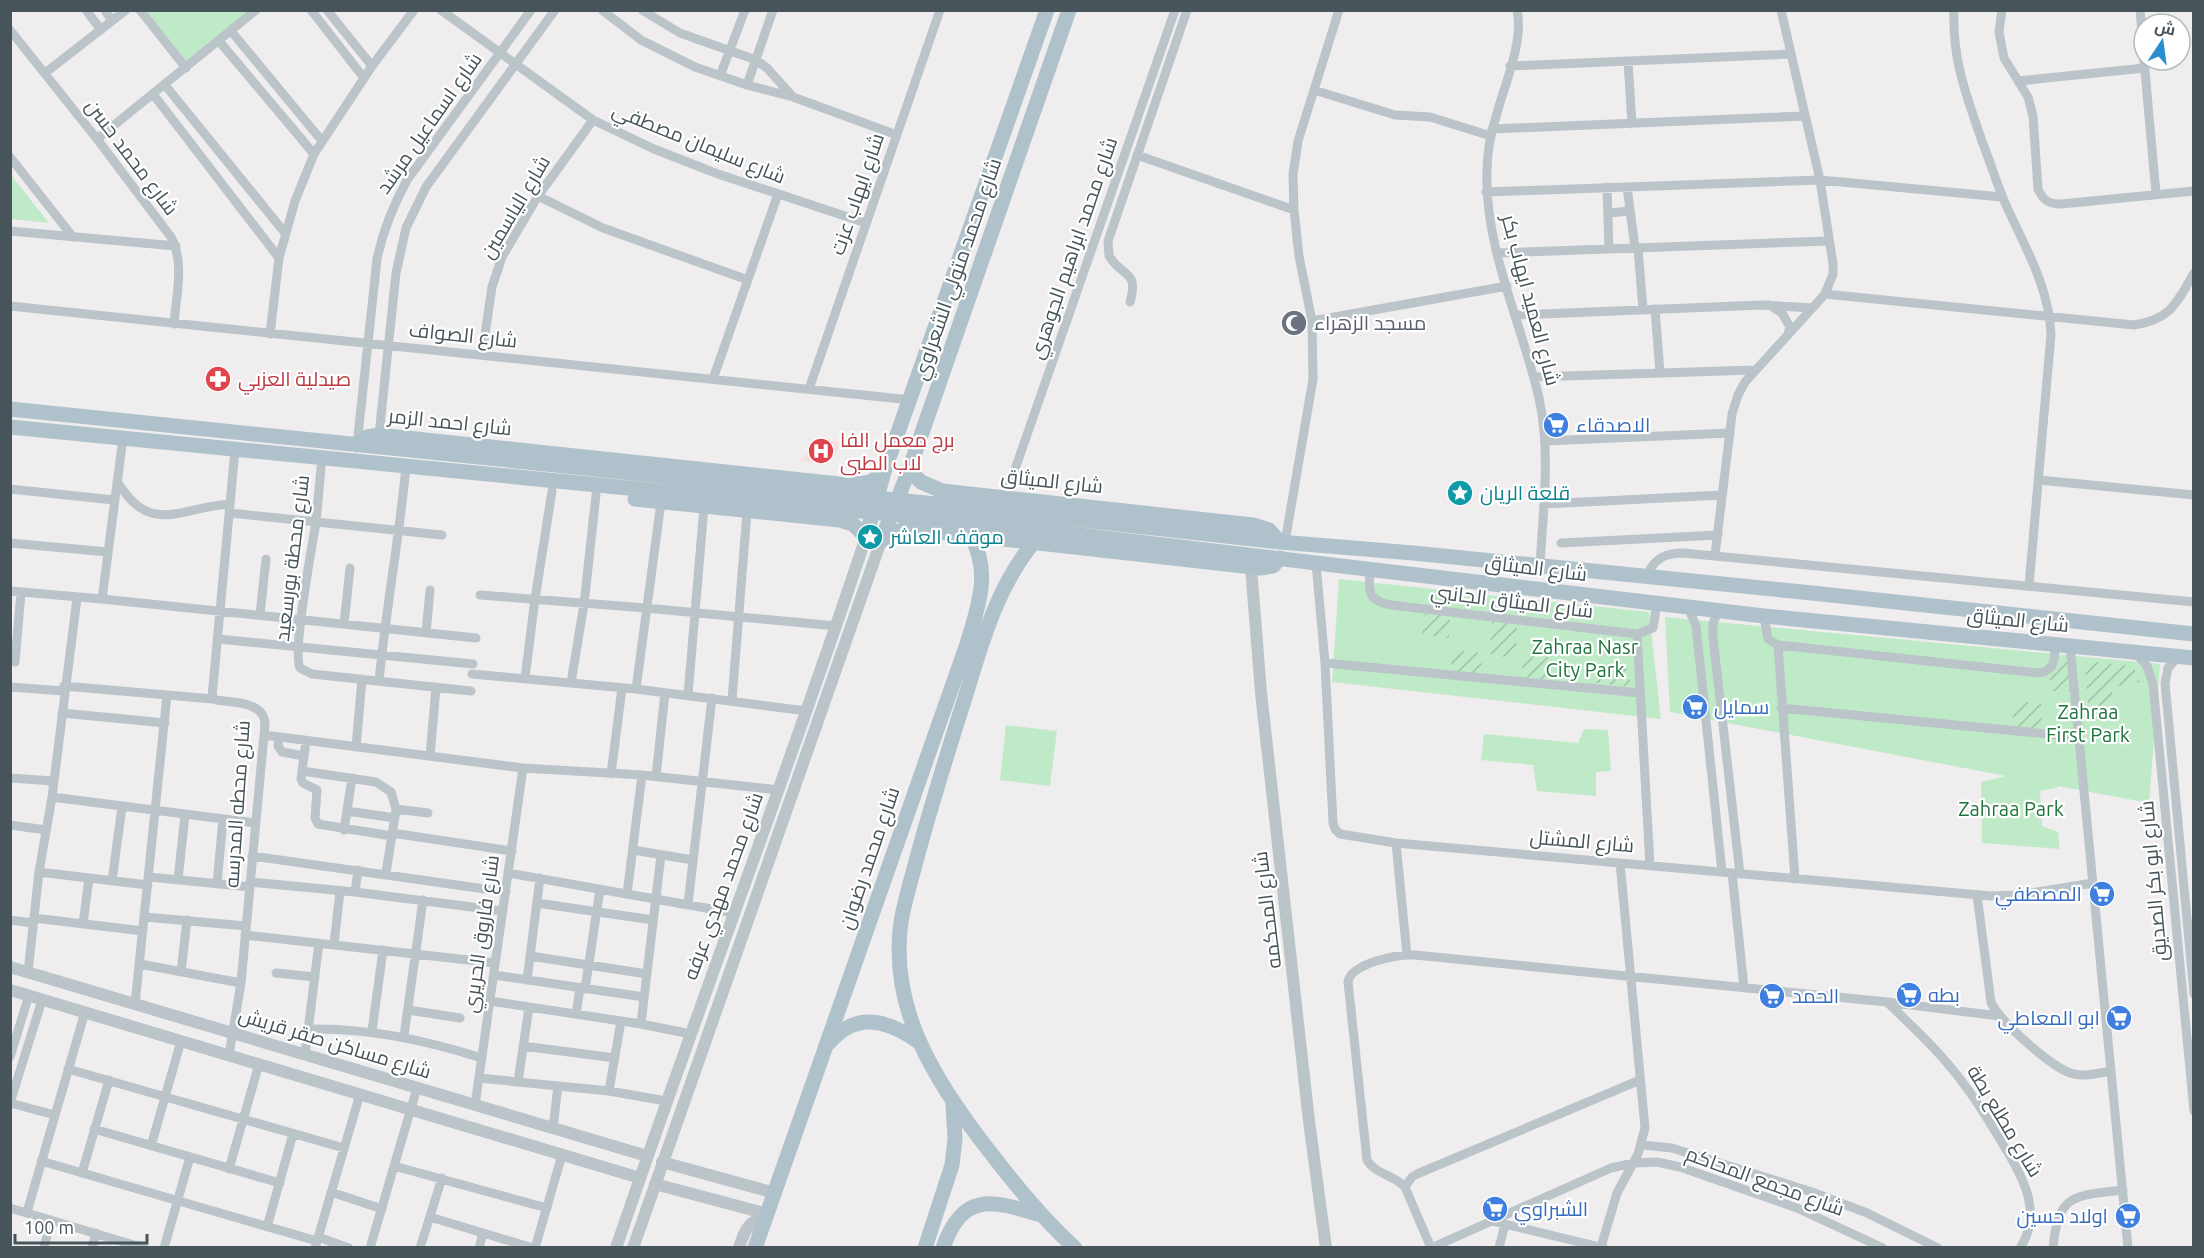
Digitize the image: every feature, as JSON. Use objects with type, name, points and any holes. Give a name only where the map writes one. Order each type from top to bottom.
[{"type":"main road","name":"شارع محمد متولي الشعراوي","points":[[874,539],[884,472],[1047,10]]},
{"type":"main road","name":"شارع محمد متولي الشعراوي","points":[[874,539],[909,470],[1070,10]]},
{"type":"main road","points":[[927,355],[928,361],[933,365],[943,365],[947,361]]},
{"type":"main road","points":[[917,381],[924,376],[932,377],[938,387]]},
{"type":"main road","points":[[10,409],[966,507],[1283,542]]},
{"type":"main road","points":[[10,427],[953,520],[1280,558]]},
{"type":"main road","name":"شارع احمد الزمر","points":[[357,445],[367,437],[379,435],[849,484],[871,482],[884,472]]},
{"type":"main road","points":[[407,467],[424,478],[840,520],[853,524],[874,539]]},
{"type":"main road","name":"شارع الميثاق","points":[[909,470],[921,482],[935,489],[1253,525],[1269,530],[1283,542],[1848,597],[2193,634]]},
{"type":"main road","points":[[840,520],[847,514],[853,502],[849,484]]},
{"type":"main road","points":[[932,530],[926,510],[930,496],[935,489]]},
{"type":"main road","name":"شارع الميثاق","points":[[874,539],[907,529],[932,530],[1251,567],[1267,568],[1273,566],[1280,558],[1764,616],[2186,657]]},
{"type":"main road","name":"شارع محمد رضوان","points":[[755,1248],[967,644],[979,603],[983,574],[980,554],[970,535]]},
{"type":"main road","points":[[1034,542],[1007,580],[989,624],[939,778],[899,927],[900,959],[904,993],[919,1042],[936,1076],[954,1104],[1014,1183],[1041,1215],[1075,1248]]},
{"type":"main road","points":[[983,574],[996,572],[1007,580]]},
{"type":"main road","points":[[1846,624],[1852,610],[1848,597]]},
{"type":"main road","points":[[1884,627],[1879,614],[1885,601]]},
{"type":"main road","points":[[826,1048],[834,1037],[845,1029],[871,1022],[885,1023],[898,1028],[919,1042]]},
{"type":"main road","points":[[925,1248],[952,1165],[955,1139],[954,1104]]},
{"type":"main road","points":[[943,1248],[950,1228],[956,1220],[971,1208],[981,1204],[1003,1204],[1041,1215]]},
{"type":"street","points":[[86,10],[101,30]]},
{"type":"street","points":[[105,10],[112,21]]},
{"type":"street","points":[[45,73],[126,10]]},
{"type":"street","points":[[140,10],[186,68]]},
{"type":"street","points":[[97,139],[256,10]]},
{"type":"street","points":[[311,10],[364,78]]},
{"type":"street","points":[[327,10],[372,66]]},
{"type":"street","points":[[270,334],[279,258],[285,233],[314,153],[372,66],[414,10]]},
{"type":"street","name":"شارع سليمان مصطفي","points":[[441,10],[593,120],[654,149],[718,174],[866,224]]},
{"type":"street","name":"شارع اسماعيل مرشد","points":[[357,445],[377,259],[383,231],[393,205],[407,180],[531,10]]},
{"type":"street","name":"شارع اسماعيل مرشد","points":[[379,435],[398,261],[406,228],[426,188],[555,10]]},
{"type":"street","points":[[602,10],[640,40],[668,55],[720,76],[793,97],[897,135]]},
{"type":"street","points":[[642,10],[680,33],[756,60],[767,68],[793,97]]},
{"type":"street","points":[[720,76],[745,10]]},
{"type":"street","points":[[747,85],[773,10]]},
{"type":"street","name":"شارع ايهاب عزت","points":[[809,389],[940,10]]},
{"type":"street","points":[[1130,302],[1133,280],[1113,262],[1107,249],[1187,10]]},
{"type":"street","points":[[1283,542],[1311,402],[1313,379],[1312,321],[1299,256],[1294,210],[1292,184],[1294,158],[1340,10]]},
{"type":"street","name":"شارع العميد ايهاب بكر","points":[[1517,10],[1517,32],[1487,162],[1486,192],[1497,253],[1534,377],[1545,441],[1540,566]]},
{"type":"street","points":[[1715,555],[1732,414],[1738,395],[1755,370],[1825,294],[1833,274],[1820,180],[1781,10]]},
{"type":"street","points":[[1954,10],[1953,34],[1957,67],[2002,197],[2044,288],[2050,317],[2051,334],[2029,586]]},
{"type":"street","points":[[2002,10],[2000,32],[2004,58],[2028,97],[2033,116],[2038,189],[2042,198],[2050,204],[2061,204],[2193,191]]},
{"type":"street","name":"شارع محمد ابراهيم الجوهري","points":[[1005,498],[1172,11]]},
{"type":"street","points":[[231,31],[322,141]]},
{"type":"street","name":"شارع محمد حسن","points":[[12,37],[45,73],[97,139],[176,246],[179,262],[174,324]]},
{"type":"street","points":[[219,41],[314,153]]},
{"type":"street","points":[[1510,66],[1791,54]]},
{"type":"street","points":[[1628,61],[1632,124]]},
{"type":"street","points":[[2018,81],[2132,66]]},
{"type":"street","points":[[2146,72],[2156,194]]},
{"type":"street","points":[[165,85],[285,233]]},
{"type":"street","points":[[1314,90],[1395,116],[1430,117],[1492,133],[1805,116]]},
{"type":"street","points":[[153,94],[279,258]]},
{"type":"street","name":"شارع الياسمين","points":[[482,355],[496,272],[509,243],[538,196],[593,120]]},
{"type":"street","points":[[1137,156],[1294,210]]},
{"type":"street","points":[[10,157],[73,237]]},
{"type":"street","points":[[1486,192],[1820,180],[2002,197]]},
{"type":"street","points":[[1627,187],[1643,310]]},
{"type":"street","points":[[1607,188],[1609,249]]},
{"type":"street","points":[[713,379],[778,194]]},
{"type":"street","points":[[538,196],[603,228],[748,280]]},
{"type":"street","points":[[1608,213],[1630,212]]},
{"type":"street","points":[[10,231],[176,246]]},
{"type":"street","points":[[1497,253],[1829,241]]},
{"type":"street","points":[[1825,294],[2134,324],[2146,323],[2166,313],[2178,303],[2193,273]]},
{"type":"street","points":[[1312,321],[1507,286]]},
{"type":"street","points":[[1516,315],[1767,304],[1812,308]]},
{"type":"street","points":[[1767,304],[1782,313],[1790,327],[1788,334]]},
{"type":"street","name":"شارع الصواف","points":[[10,306],[911,400]]},
{"type":"street","points":[[1655,309],[1660,373]]},
{"type":"street","points":[[1534,377],[1755,370]]},
{"type":"street","points":[[1545,441],[1730,434]]},
{"type":"street","points":[[102,599],[123,438]]},
{"type":"street","name":"شارع محطه المدرسه","points":[[229,1055],[241,983],[264,735],[264,719],[256,707],[213,699],[212,694],[236,450]]},
{"type":"street","name":"شارع محطة بورسعيد","points":[[322,457],[316,522],[298,647],[298,664],[303,672],[471,691]]},
{"type":"street","points":[[379,681],[384,628],[407,467]]},
{"type":"street","points":[[2038,480],[2193,495]]},
{"type":"street","points":[[117,481],[128,499],[136,506],[157,514],[179,515],[212,505],[316,522],[442,535]]},
{"type":"street","points":[[10,489],[114,500]]},
{"type":"street","points":[[525,678],[534,599],[552,491]]},
{"type":"street","points":[[571,683],[584,604],[596,495]]},
{"type":"street","points":[[1544,504],[1722,495]]},
{"type":"street","points":[[636,689],[661,502]]},
{"type":"street","points":[[688,695],[704,507]]},
{"type":"street","points":[[732,700],[747,512]]},
{"type":"street","points":[[1561,543],[1718,535]]},
{"type":"street","name":"شارع محمد مهدي عرفه","points":[[616,1248],[666,1101],[836,626],[874,539]]},
{"type":"street","name":"شارع محمد مهدي عرفه","points":[[633,1248],[874,539]]},
{"type":"street","points":[[10,543],[108,552]]},
{"type":"street","points":[[1646,577],[1651,566],[1660,557],[1671,553],[1715,555],[2193,602]]},
{"type":"street","points":[[260,615],[266,560]]},
{"type":"street","name":"شارع المشتل","points":[[1316,563],[1325,663],[1335,829],[1340,834],[1396,843],[1977,895],[2005,896],[2093,883]]},
{"type":"street","name":"شارع المحكمه","points":[[1251,567],[1262,693],[1309,1121],[1326,1248]]},
{"type":"street","points":[[344,624],[350,568]]},
{"type":"street","name":"شارع الميثاق الجانبي","points":[[1370,569],[1369,592],[1374,599],[1382,603],[1637,634]]},
{"type":"street","points":[[426,633],[430,590]]},
{"type":"street","points":[[10,591],[476,638]]},
{"type":"street","points":[[15,662],[21,592]]},
{"type":"street","points":[[480,595],[836,626]]},
{"type":"street","points":[[28,972],[39,872],[52,797],[76,598]]},
{"type":"street","points":[[1650,866],[1637,634],[1653,628],[1657,603]]},
{"type":"street","points":[[1688,607],[1696,626],[1732,873]]},
{"type":"street","points":[[1719,610],[1713,623],[1713,638],[1732,873],[1744,988]]},
{"type":"street","points":[[1764,616],[1768,639],[1778,645],[2039,673],[2049,670],[2063,645]]},
{"type":"street","points":[[218,639],[381,655],[525,678],[732,700],[806,711]]},
{"type":"street","points":[[1778,645],[1781,708],[1796,879]]},
{"type":"street","points":[[2063,645],[2079,737],[2128,1248]]},
{"type":"street","name":"شارع ابو بكر الصديق","points":[[2135,652],[2147,666],[2153,684],[2193,1111]]},
{"type":"street","name":"شارع ابو بكر الصديق","points":[[2186,657],[2168,668],[2165,683],[2193,994]]},
{"type":"street","points":[[1325,663],[1640,693]]},
{"type":"street","points":[[356,747],[362,680]]},
{"type":"street","points":[[10,687],[213,699]]},
{"type":"street","points":[[430,756],[436,687]]},
{"type":"street","points":[[611,774],[622,688]]},
{"type":"street","points":[[656,776],[665,693]]},
{"type":"street","points":[[135,1004],[168,695]]},
{"type":"street","points":[[688,904],[712,698]]},
{"type":"street","points":[[1781,708],[2079,737]]},
{"type":"street","points":[[62,713],[165,723]]},
{"type":"street","points":[[264,735],[523,768],[656,776],[779,789]]},
{"type":"street","points":[[279,737],[280,750],[304,756]]},
{"type":"street","points":[[306,741],[302,782],[316,788],[318,792],[316,822],[321,826],[512,851]]},
{"type":"street","name":"شارع فاروق الحريري","points":[[475,1105],[523,768]]},
{"type":"street","points":[[302,771],[376,782],[387,788],[394,797],[396,813],[386,873]]},
{"type":"street","points":[[627,894],[642,775]]},
{"type":"street","points":[[10,778],[53,781]]},
{"type":"street","points":[[345,830],[352,778]]},
{"type":"street","points":[[52,797],[255,824]]},
{"type":"street","points":[[112,880],[122,807]]},
{"type":"street","points":[[347,811],[428,813]]},
{"type":"street","points":[[178,880],[185,815]]},
{"type":"street","points":[[217,884],[224,819]]},
{"type":"street","points":[[10,825],[46,830]]},
{"type":"street","points":[[1396,843],[1407,955]]},
{"type":"street","points":[[633,850],[693,860]]},
{"type":"street","points":[[641,1024],[661,855]]},
{"type":"street","points":[[252,856],[386,873],[506,892]]},
{"type":"street","points":[[1492,1221],[1602,1247],[1617,1193],[1642,1145],[1645,1128],[1620,863]]},
{"type":"street","points":[[355,892],[358,870]]},
{"type":"street","points":[[39,872],[112,880],[178,880],[355,892],[503,911]]},
{"type":"street","points":[[508,873],[734,913]]},
{"type":"street","points":[[83,924],[89,878]]},
{"type":"street","points":[[527,980],[540,878]]},
{"type":"street","points":[[576,1014],[589,965],[600,889]]},
{"type":"street","points":[[334,944],[340,891]]},
{"type":"street","points":[[1977,895],[1991,1002],[1999,1016],[2065,1072],[2082,1075],[2111,1071]]},
{"type":"street","points":[[404,1036],[423,900]]},
{"type":"street","points":[[537,903],[653,920]]},
{"type":"street","points":[[144,917],[187,920],[319,943],[495,963]]},
{"type":"street","points":[[10,920],[143,930]]},
{"type":"street","points":[[181,972],[187,920]]},
{"type":"street","points":[[305,1054],[319,943]]},
{"type":"street","points":[[372,1031],[383,950]]},
{"type":"street","points":[[1431,1248],[1405,1187],[1401,1182],[1370,1166],[1366,1160],[1348,982],[1351,974],[1358,968],[1392,957],[1407,955],[1887,1002],[1999,1016]]},
{"type":"street","points":[[530,956],[647,974]]},
{"type":"street","points":[[140,964],[241,983]]},
{"type":"street","name":"شارع مساكن صقر قريش","points":[[10,967],[647,1156]]},
{"type":"street","points":[[276,973],[315,977]]},
{"type":"street","points":[[494,975],[644,997]]},
{"type":"street","points":[[2181,990],[2193,988]]},
{"type":"street","points":[[10,990],[640,1178]]},
{"type":"street","points":[[10,1057],[29,995]]},
{"type":"street","points":[[42,1000],[10,1103],[55,1115]]},
{"type":"street","points":[[490,1001],[691,1034]]},
{"type":"street","name":"شارع مطلع بطة","points":[[1887,1002],[1938,1053],[1964,1083],[2022,1178],[2031,1206],[2030,1225],[2020,1248]]},
{"type":"street","points":[[518,1082],[529,1008]]},
{"type":"street","points":[[408,1010],[460,1018]]},
{"type":"street","points":[[27,1212],[85,1012]]},
{"type":"street","points":[[609,1091],[621,1021]]},
{"type":"street","points":[[309,1029],[372,1031],[404,1036],[482,1058]]},
{"type":"street","points":[[152,1146],[181,1041]]},
{"type":"street","points":[[523,1046],[615,1058]]},
{"type":"street","points":[[229,1169],[260,1064]]},
{"type":"street","points":[[68,1069],[344,1148]]},
{"type":"street","points":[[479,1078],[609,1091],[676,1102],[680,1111]]},
{"type":"street","points":[[674,1079],[678,1087],[688,1090]]},
{"type":"street","points":[[81,1173],[109,1080]]},
{"type":"street","points":[[1405,1187],[1417,1174],[1640,1080]]},
{"type":"street","points":[[553,1128],[558,1086]]},
{"type":"street","points":[[370,1248],[417,1088]]},
{"type":"street","points":[[316,1242],[360,1094]]},
{"type":"street","points":[[94,1130],[280,1183]]},
{"type":"street","points":[[267,1227],[293,1134]]},
{"type":"street","points":[[1642,1145],[1672,1148],[1812,1192],[1867,1213],[1938,1248]]},
{"type":"street","points":[[430,1217],[534,1248],[562,1155]]},
{"type":"street","points":[[164,1248],[190,1157]]},
{"type":"street","points":[[41,1161],[316,1242],[349,1248]]},
{"type":"street","points":[[662,1162],[775,1193]]},
{"type":"street","name":"شارع مجمع المحاكم","points":[[1431,1248],[1611,1168],[1634,1163],[1657,1162],[1680,1167],[1797,1208],[1883,1248]]},
{"type":"street","points":[[394,1166],[546,1208]]},
{"type":"street","points":[[420,1248],[442,1178]]},
{"type":"street","points":[[655,1184],[767,1215]]},
{"type":"street","points":[[2053,1248],[2062,1208],[2069,1201],[2077,1196],[2123,1190]]},
{"type":"street","points":[[331,1192],[382,1209]]},
{"type":"street","points":[[10,1208],[144,1248]]},
{"type":"street","points":[[739,1248],[746,1228],[767,1215]]},
{"type":"street","points":[[44,1248],[51,1220]]},
{"type":"street","points":[[1499,1248],[1505,1224]]},
{"type":"street","points":[[92,1248],[96,1233]]},
{"type":"street","points":[[479,1248],[483,1233]]},
{"type":"shaded area","name":"برج معمل الفا لاب الطبى","points":[[818,439],[844,442],[824,464],[800,461]]},
{"type":"green space","points":[[145,10],[249,11],[186,62]]},
{"type":"green space","points":[[11,175],[49,223],[11,219]]},
{"type":"green space","name":"Zahraa Nasr City Park","points":[[1339,579],[1649,612],[1661,719],[1332,682]]},
{"type":"green space","points":[[1425,614],[1450,616],[1449,638],[1422,635]]},
{"type":"green space","name":"Zahraa First Park","points":[[1665,617],[2160,664],[2149,803],[2058,786],[2040,791],[2042,826],[2058,832],[2060,849],[1982,843],[1981,782],[2006,776],[1670,712]]},
{"type":"green space","points":[[1492,621],[1517,623],[1516,659],[1489,654]]},
{"type":"green space","points":[[1454,650],[1480,653],[1483,675],[1450,670]]},
{"type":"green space","points":[[1524,655],[1548,657],[1551,681],[1521,678]]},
{"type":"green space","points":[[2069,658],[2072,691],[2050,691],[2050,673]]},
{"type":"green space","points":[[2084,661],[2133,666],[2140,682],[2112,687],[2112,719],[2090,722]]},
{"type":"green space","points":[[1592,666],[1627,669],[1632,687],[1591,682]]},
{"type":"green space","points":[[2015,701],[2041,703],[2042,729],[2012,726]]},
{"type":"green space","points":[[1006,725],[1057,731],[1050,786],[1000,780]]},
{"type":"green space","points":[[1584,729],[1608,730],[1611,771],[1596,772],[1596,796],[1537,791],[1533,765],[1481,760],[1484,734],[1578,743]]},
{"type":"place","name":"مسجد الزهراء","points":[[1294,323]]},
{"type":"place","name":"صيدلية العزبي","points":[[218,379]]},
{"type":"place","name":"الاصدقاء","points":[[1556,425]]},
{"type":"place","name":"برج معمل الفا لاب الطبى","points":[[821,451]]},
{"type":"place","name":"قلعة الريان","points":[[1460,493]]},
{"type":"place","name":"موقف العاشر","points":[[870,537]]},
{"type":"place","name":"سمايل","points":[[1695,707]]},
{"type":"place","name":"المصطفي","points":[[2102,894]]},
{"type":"place","name":"بطه","points":[[1909,995]]},
{"type":"place","name":"الحمد","points":[[1772,996]]},
{"type":"place","name":"ابو المعاطي","points":[[2119,1018]]},
{"type":"place","name":"الشبراوي","points":[[1495,1209]]},
{"type":"place","name":"اولاد حسين","points":[[2128,1216]]},
{"type":"park label","name":"Zahraa Park","points":[[2011,809]]}]
